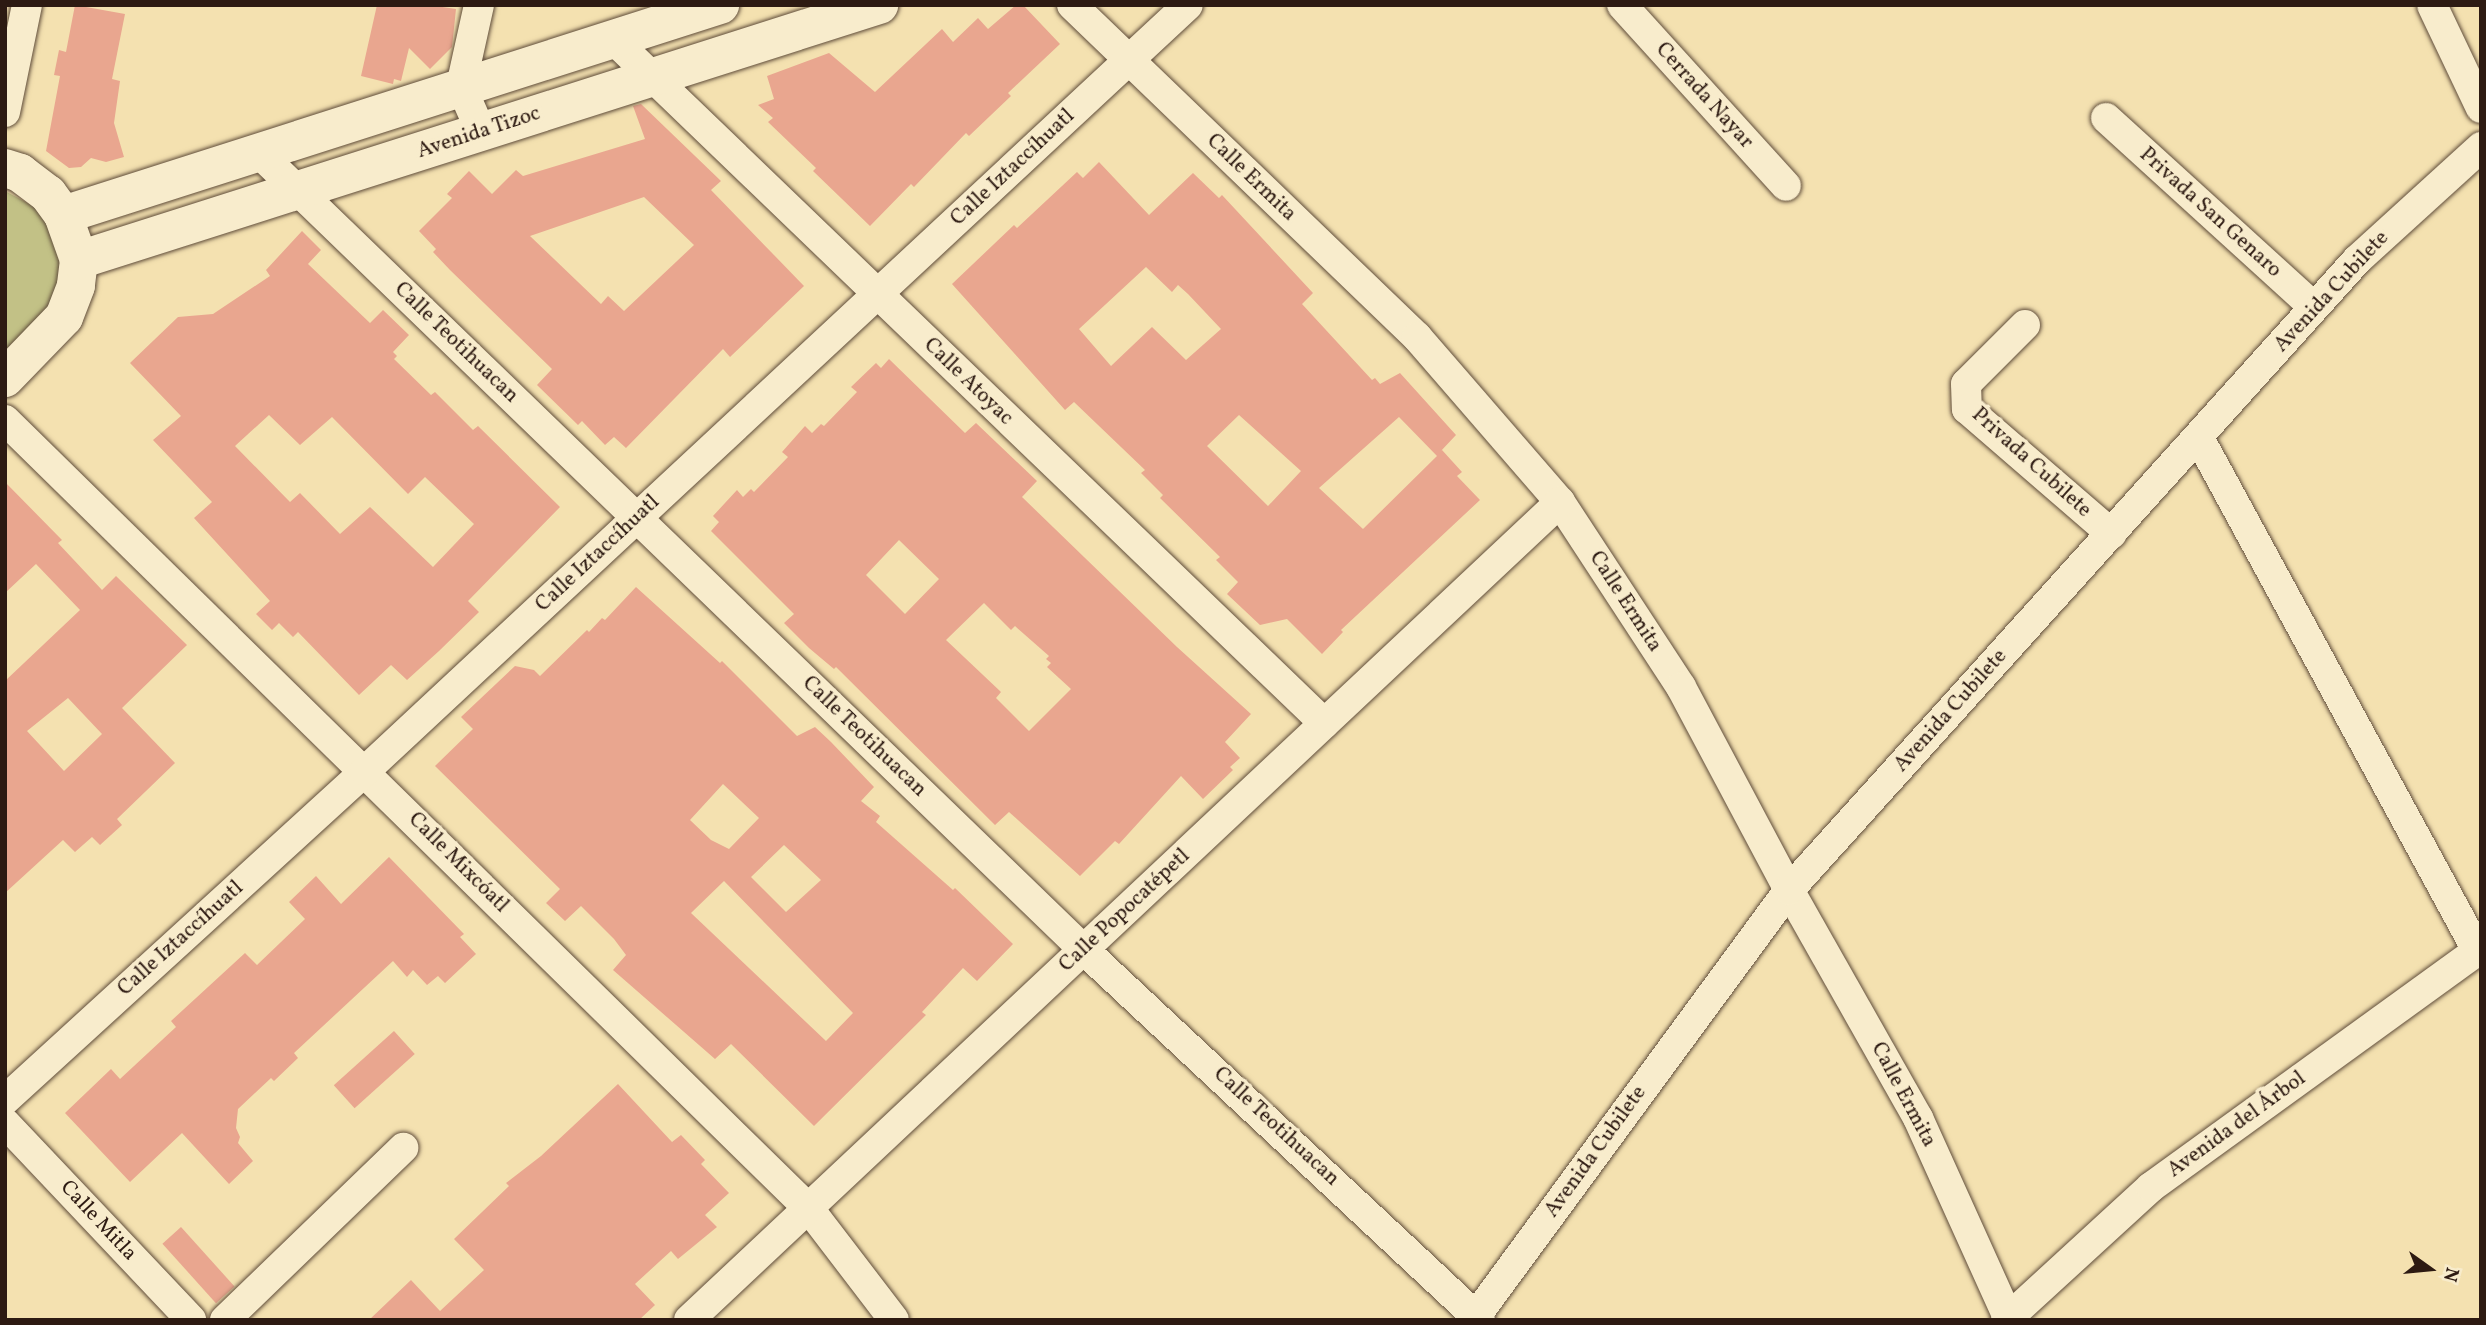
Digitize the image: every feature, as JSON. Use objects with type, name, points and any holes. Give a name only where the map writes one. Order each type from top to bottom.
[{"type":"main road","points":[[63,215],[720,5]]},
{"type":"main road","name":"Avenida Tizoc","points":[[79,260],[879,5]]},
{"type":"main road","points":[[5,168],[20,173],[48,194],[63,215],[79,260],[76,286],[64,317],[5,377]]},
{"type":"street","points":[[5,111],[27,5]]},
{"type":"street","points":[[479,5],[461,86],[481,132]]},
{"type":"street","name":"Calle Ermita","points":[[1072,5],[1416,337],[1560,502],[1681,687],[1788,890],[1918,1118],[2008,1319]]},
{"type":"street","name":"Calle Iztaccíhuatl","points":[[5,1100],[365,771],[1188,5]]},
{"type":"street","name":"Cerrada Nayar","points":[[1622,5],[1786,186]]},
{"type":"street","points":[[2432,5],[2481,108]]},
{"type":"street","name":"Calle Atoyac","points":[[613,39],[875,294],[1324,723]]},
{"type":"street","name":"Privada San Genaro","points":[[2106,118],[2314,307]]},
{"type":"street","name":"Avenida Cubilete","points":[[1477,1318],[1788,890],[2357,260],[2481,147]]},
{"type":"street","name":"Calle Teotihuacan","points":[[259,153],[1084,950],[1477,1318]]},
{"type":"street","name":"Privada Cubilete","points":[[2025,324],[1966,384],[1967,409],[2112,534]]},
{"type":"street","name":"Calle Mixcóatl","points":[[5,420],[810,1210],[894,1320]]},
{"type":"street","points":[[2199,438],[2479,949]]},
{"type":"street","name":"Calle Popocatépetl","points":[[689,1320],[810,1210],[1560,502]]},
{"type":"street","name":"Avenida del Árbol","points":[[2008,1319],[2151,1187],[2479,949]]},
{"type":"street","name":"Calle Mitla","points":[[5,1123],[191,1320]]},
{"type":"street","points":[[225,1320],[403,1148]]},
{"type":"shaded area","points":[[5,191],[37,208],[56,238],[64,263],[51,306],[5,350]]},
{"type":"building","points":[[75,5],[125,14],[112,79],[120,81],[114,123],[124,157],[106,162],[91,158],[81,167],[69,168],[46,151],[60,76],[54,75],[59,50],[66,52]]},
{"type":"building","points":[[377,5],[429,5],[456,9],[452,47],[430,69],[409,48],[401,81],[394,79],[393,84],[361,76]]},
{"type":"building","points":[[1016,5],[1023,5],[1060,44],[1008,93],[1011,96],[969,136],[966,133],[914,187],[911,184],[870,226],[813,171],[816,168],[768,122],[773,118],[758,105],[774,99],[767,76],[829,53],[875,92],[942,29],[953,42],[978,18],[988,29]]},
{"type":"building","points":[[641,104],[721,181],[711,190],[804,286],[730,357],[723,349],[626,448],[614,437],[605,445],[582,421],[578,425],[537,385],[552,369],[450,270],[433,252],[436,249],[419,231],[452,198],[447,194],[469,171],[492,194],[516,170],[523,176],[645,139],[633,106]],"holes":[[[644,197],[694,245],[624,311],[608,296],[601,304],[530,236]]]},
{"type":"building","points":[[1099,162],[1149,215],[1193,173],[1219,198],[1222,195],[1313,293],[1302,304],[1372,380],[1375,378],[1380,384],[1400,373],[1456,435],[1440,452],[1442,450],[1462,472],[1457,476],[1480,500],[1341,630],[1343,632],[1322,654],[1287,619],[1260,625],[1227,594],[1238,582],[1216,560],[1220,557],[1160,498],[1163,495],[1141,473],[1145,470],[1074,402],[1065,410],[952,284],[1014,225],[1017,228],[1077,172],[1083,178]],"holes":[[[1146,267],[1172,292],[1178,285],[1221,329],[1186,360],[1152,327],[1111,366],[1079,329]],[[1239,415],[1301,471],[1268,506],[1207,446]],[[1399,417],[1437,456],[1363,529],[1319,488]]]},
{"type":"building","points":[[302,231],[321,250],[308,264],[370,323],[383,310],[409,335],[393,352],[397,356],[394,359],[431,395],[435,392],[473,430],[478,426],[560,507],[468,601],[479,612],[439,651],[407,680],[391,665],[359,695],[298,632],[293,637],[279,623],[272,630],[256,614],[270,601],[194,518],[212,502],[153,440],[181,416],[130,363],[178,317],[213,314],[270,276],[266,270]],"holes":[[[269,415],[300,445],[332,417],[408,494],[425,477],[474,524],[433,567],[370,507],[340,534],[300,493],[290,502],[235,446]]]},
{"type":"building","points":[[889,359],[965,433],[976,423],[1037,481],[1022,497],[1177,647],[1251,714],[1225,742],[1240,758],[1230,767],[1233,770],[1203,799],[1181,776],[1119,844],[1115,841],[1080,876],[1009,812],[995,825],[836,667],[834,669],[809,648],[784,623],[794,614],[711,531],[719,522],[713,516],[737,490],[743,497],[751,489],[754,492],[788,457],[782,452],[805,426],[812,433],[821,424],[824,426],[857,392],[851,387],[876,363],[881,368]],"holes":[[[899,540],[939,579],[905,614],[866,575]],[[984,603],[1011,630],[1015,626],[1049,656],[1046,659],[1051,663],[1047,667],[1071,689],[1029,731],[996,698],[1001,692],[946,640]]]},
{"type":"building","points":[[5,482],[62,540],[58,543],[102,590],[116,576],[187,645],[122,708],[175,763],[117,819],[122,825],[100,845],[92,837],[75,852],[63,840],[5,893],[5,681],[80,610],[36,564],[5,593]],"holes":[[[68,698],[102,734],[64,771],[27,731]]]},
{"type":"building","points":[[636,587],[720,663],[722,661],[797,736],[815,727],[874,787],[861,801],[880,816],[876,822],[953,890],[955,888],[1013,944],[977,981],[963,968],[922,1012],[926,1015],[814,1126],[731,1044],[715,1059],[613,970],[626,955],[614,939],[581,906],[565,921],[546,903],[560,889],[435,766],[473,729],[461,717],[515,666],[534,670],[540,676],[587,630],[589,632],[602,618],[605,620]],"holes":[[[723,784],[759,818],[729,849],[711,840],[690,820]],[[784,845],[821,880],[786,912],[751,877]],[[724,881],[853,1013],[826,1041],[691,913]]]},
{"type":"building","points":[[389,857],[464,934],[460,937],[476,954],[445,983],[438,976],[427,985],[413,970],[407,977],[393,961],[294,1053],[298,1058],[274,1081],[271,1078],[238,1109],[238,1143],[253,1161],[229,1184],[182,1133],[130,1182],[65,1113],[111,1069],[120,1079],[176,1027],[171,1021],[245,953],[257,965],[305,919],[289,902],[316,876],[341,904]]},
{"type":"building","points":[[394,1031],[415,1054],[355,1108],[334,1085]]},
{"type":"building","points":[[618,1084],[672,1142],[681,1135],[705,1160],[701,1164],[729,1193],[705,1215],[717,1227],[678,1259],[671,1251],[635,1284],[655,1305],[639,1320],[369,1320],[411,1280],[440,1311],[484,1270],[454,1239],[509,1186],[506,1183],[541,1156]]},
{"type":"building","points":[[181,1227],[235,1286],[216,1303],[162,1244]]}]
